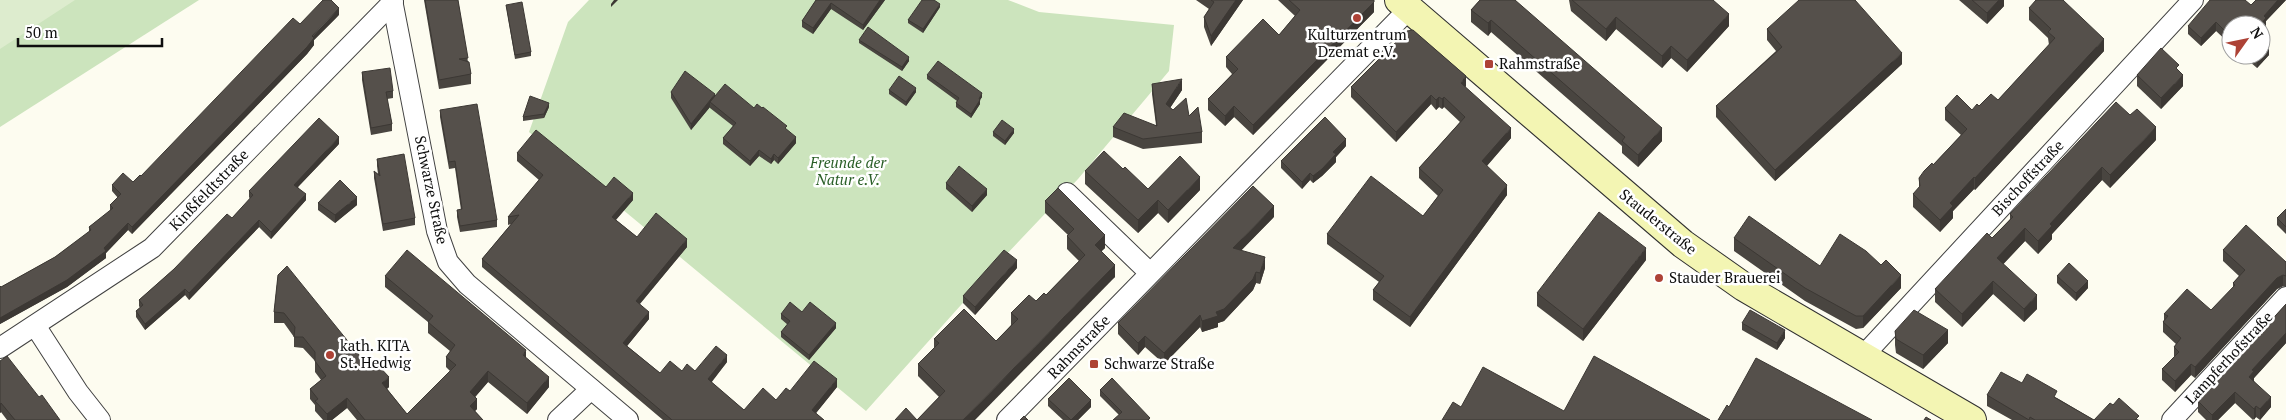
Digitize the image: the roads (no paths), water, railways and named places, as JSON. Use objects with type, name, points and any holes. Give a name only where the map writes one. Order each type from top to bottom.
[{"type":"main road","name":"Stauderstraße","points":[[1404,4],[1683,244],[1744,287],[1972,420]]},
{"type":"street","name":"Bischoffstraße","points":[[1864,356],[2193,0]]},
{"type":"street","name":"Kinßfeldtstraße","points":[[0,348],[36,327],[152,248],[393,1]]},
{"type":"street","name":"Schwarze Straße","points":[[393,1],[437,232],[448,262],[467,284],[628,420]]},
{"type":"street","name":"Rahmstraße","points":[[1007,420],[1150,273],[1404,4]]},
{"type":"street","points":[[1067,194],[1150,273]]},
{"type":"street","name":"Lampferhofstraße","points":[[2172,420],[2286,297]]},
{"type":"street","points":[[36,327],[78,392],[100,420]]},
{"type":"street","points":[[558,420],[591,389]]},
{"type":"place","name":"Kulturzentrum Dzemat e.V.","points":[[1357,18]]},
{"type":"place","name":"Rahmstraße","points":[[1489,64]]},
{"type":"place","name":"Stauder Brauerei","points":[[1659,278]]},
{"type":"place","name":"kath. KITA St. Hedwig","points":[[330,355]]},
{"type":"place","name":"Schwarze Straße","points":[[1094,364]]},
{"type":"park label","name":"Freunde der Natur e.V.","points":[[848,172]]}]
